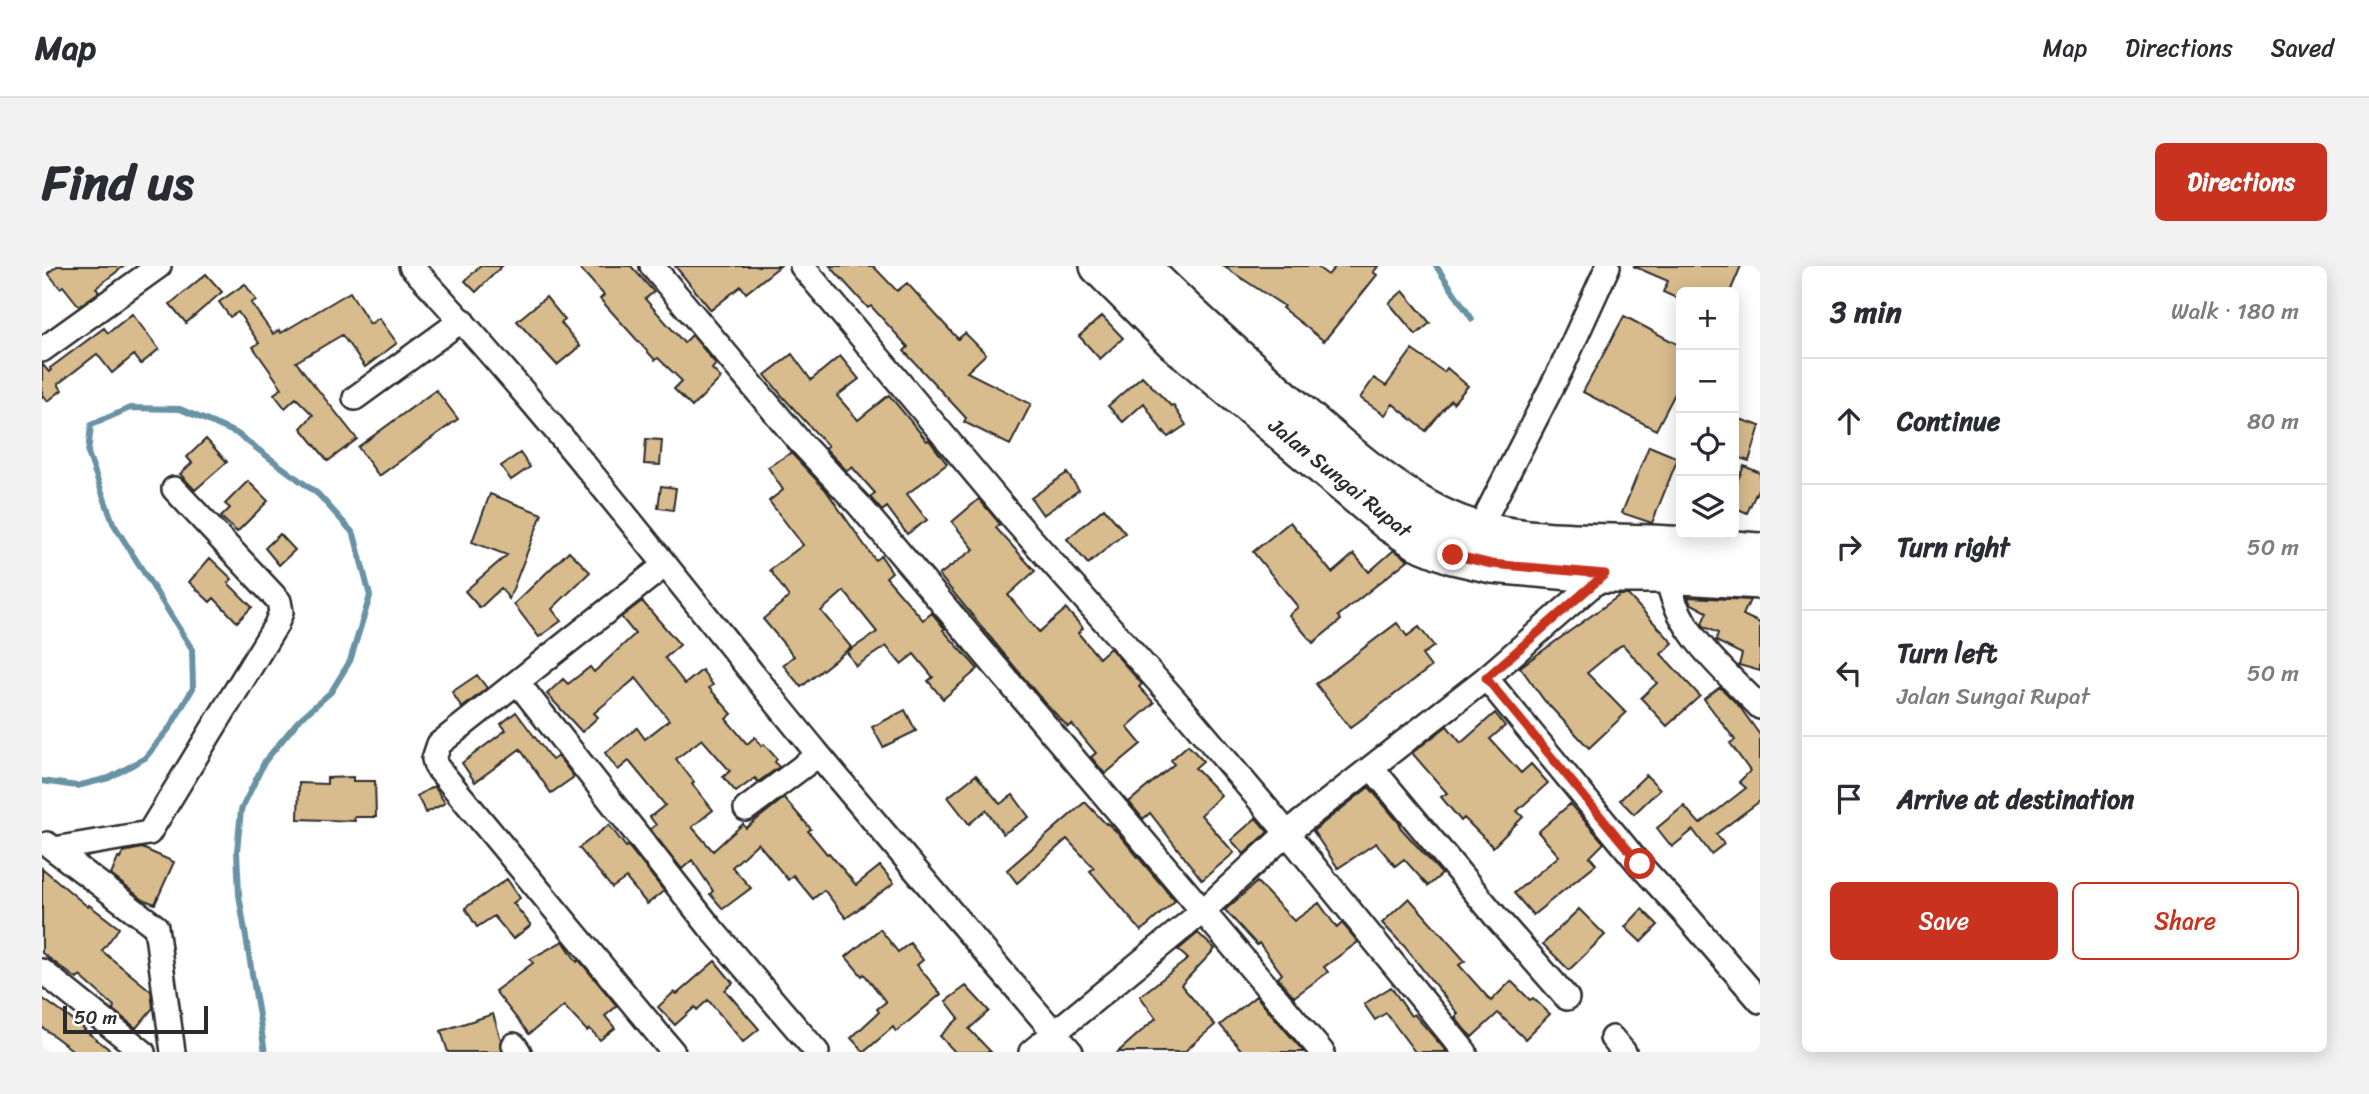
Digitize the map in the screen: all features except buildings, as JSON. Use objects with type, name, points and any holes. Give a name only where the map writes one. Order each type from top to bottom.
[{"type":"main road","name":"Jalan Sungai Rupat","points":[[1099,266],[1360,464],[1444,519],[1478,531],[1515,538],[1568,543],[1667,544],[1760,552]]},
{"type":"main road","name":"Jalan Sungai Rupat","points":[[1140,266],[1183,330],[1390,523],[1418,541],[1453,555],[1492,564],[1605,574],[1667,574],[1760,580]]},
{"type":"street","points":[[411,266],[462,320],[818,754],[1071,1052]]},
{"type":"street","points":[[652,266],[800,442],[877,526],[1322,1052]]},
{"type":"street","points":[[802,266],[1016,522],[1181,707],[1465,1052]]},
{"type":"street","points":[[1478,531],[1561,369],[1608,266]]},
{"type":"street","points":[[42,350],[149,269]]},
{"type":"street","points":[[355,398],[462,320]]},
{"type":"street","points":[[48,845],[149,834],[276,625],[281,612],[279,601],[174,488]]},
{"type":"street","points":[[665,565],[439,744],[434,759],[436,766],[673,1052]]},
{"type":"street","points":[[1031,1052],[1203,911],[1287,833],[1486,678],[1605,574]]},
{"type":"street","points":[[1667,574],[1674,602],[1691,635],[1760,707]]},
{"type":"street","points":[[1486,678],[1640,864],[1760,1001]]},
{"type":"street","points":[[518,683],[718,937],[817,1052]]},
{"type":"street","points":[[746,809],[818,754]]},
{"type":"street","points":[[1372,768],[1567,998]]},
{"type":"street","points":[[48,845],[156,927],[173,1052]]},
{"type":"street","points":[[42,971],[143,1052]]},
{"type":"waterway","points":[[1436,266],[1472,319]]},
{"type":"waterway","points":[[42,781],[77,786],[109,778],[145,758],[171,726],[193,688],[192,649],[113,523],[88,453],[91,425],[130,408],[180,409],[236,433],[318,494],[354,534],[370,596],[350,661],[331,692],[299,720],[265,761],[241,810],[237,851],[239,895],[265,1052]]},
{"type":"route","points":[[1453,555],[1492,564],[1605,574],[1486,678],[1640,864]]}]
